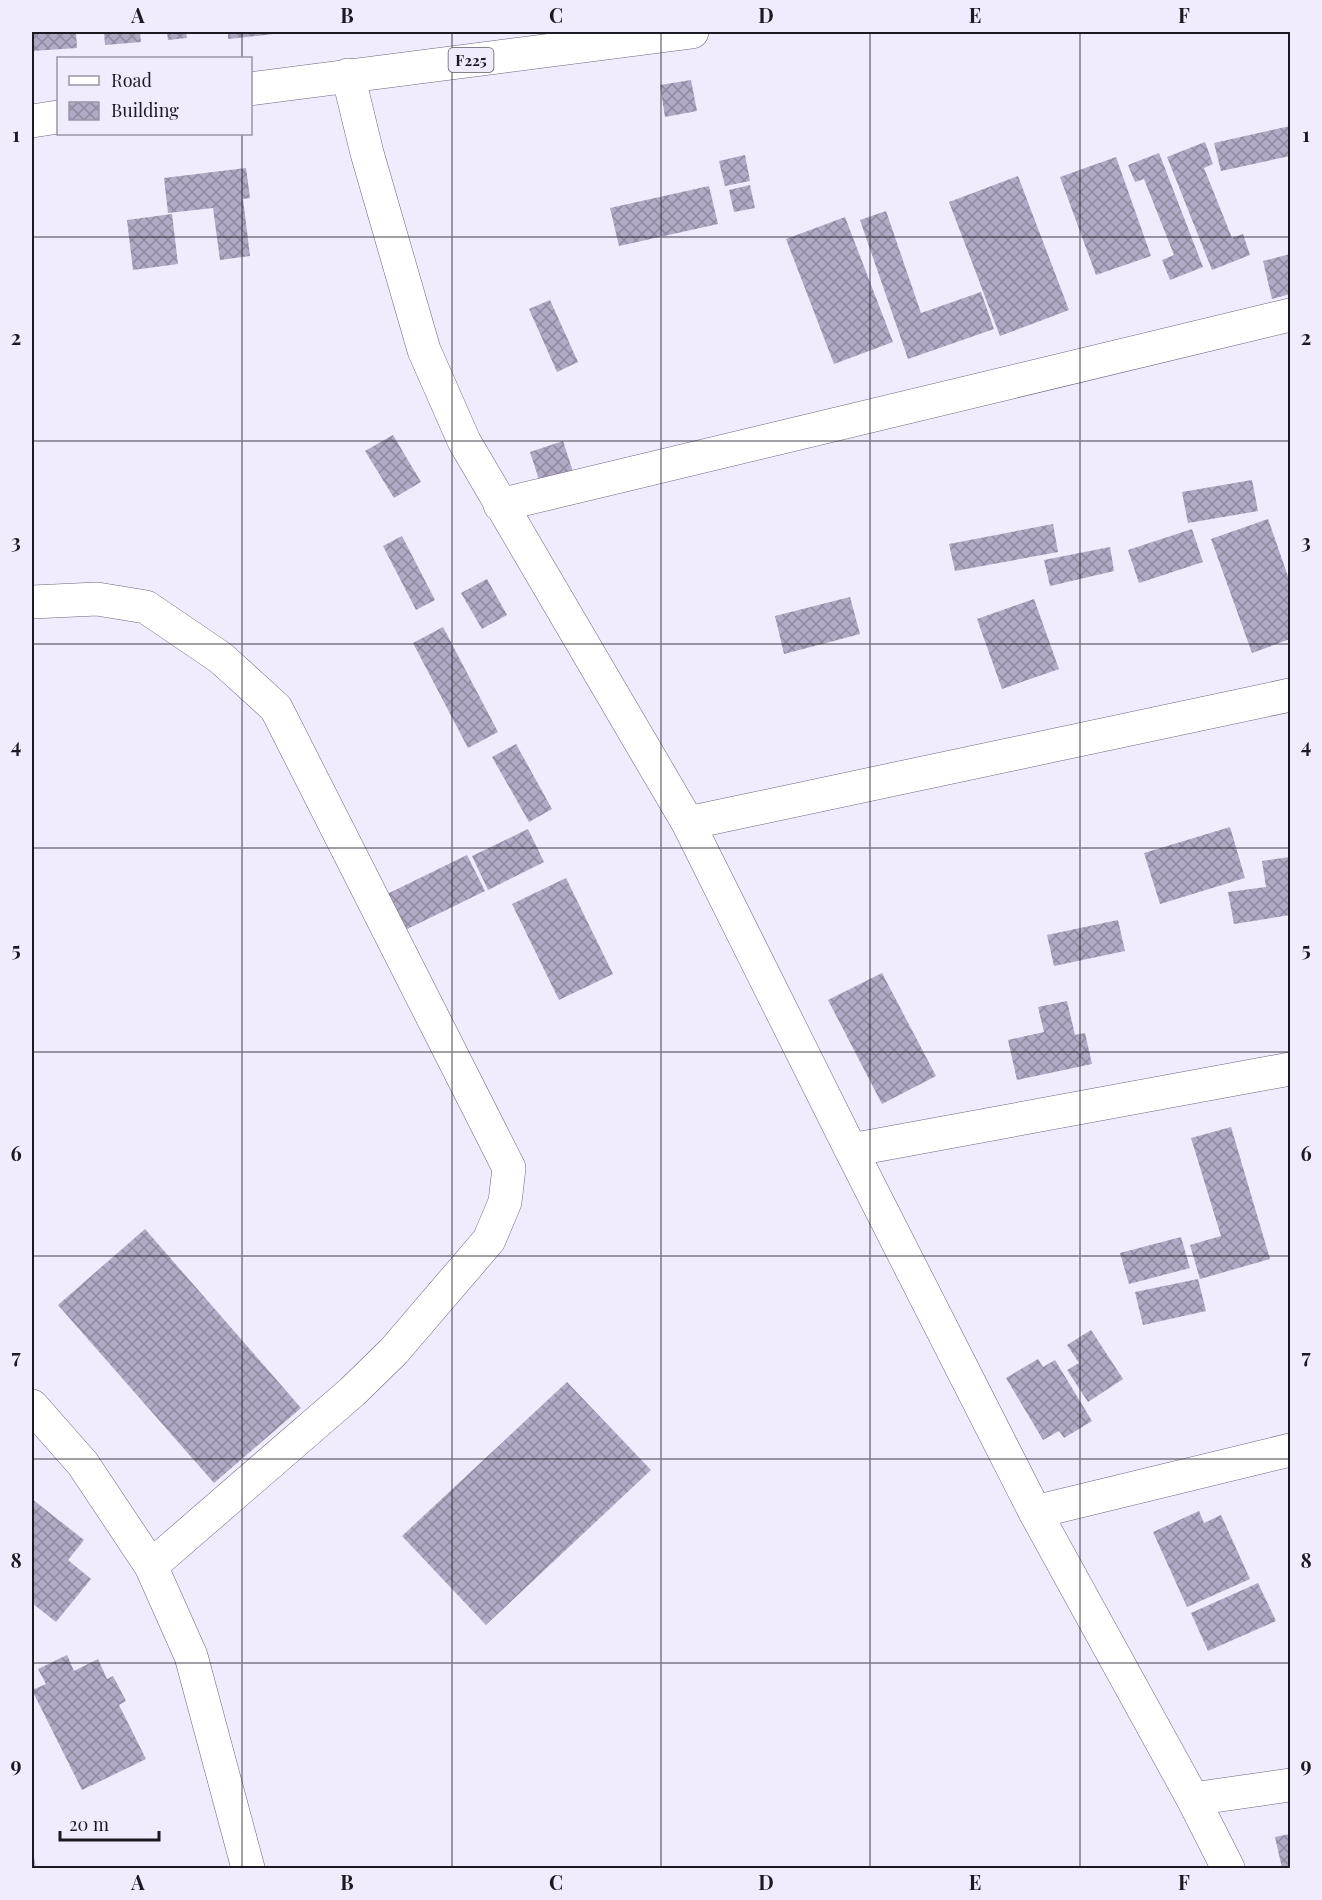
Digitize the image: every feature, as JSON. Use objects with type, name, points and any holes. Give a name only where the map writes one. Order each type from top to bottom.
[{"type":"street","name":"F225","points":[[252,89],[692,32]]},
{"type":"street","points":[[348,75],[367,153],[424,350],[465,441],[688,823],[1035,1512],[1193,1799],[1228,1869]]},
{"type":"street","points":[[32,121],[57,117]]},
{"type":"street","points":[[501,505],[1290,315]]},
{"type":"street","points":[[32,602],[97,598],[146,607],[221,658],[276,708],[509,1168],[505,1202],[489,1240],[394,1351],[352,1392],[151,1566]]},
{"type":"street","points":[[688,823],[1290,695]]},
{"type":"street","points":[[851,1150],[1290,1069]]},
{"type":"street","points":[[32,1406],[83,1464],[151,1566],[191,1656],[248,1869]]},
{"type":"street","points":[[1035,1512],[1290,1450]]},
{"type":"street","points":[[1193,1799],[1290,1785]]},
{"type":"building","points":[[32,32],[76,32],[77,48],[32,51]]},
{"type":"building","points":[[104,32],[140,32],[141,42],[105,45]]},
{"type":"building","points":[[167,32],[186,32],[187,38],[168,40]]},
{"type":"building","points":[[228,32],[274,32],[274,34],[228,39]]},
{"type":"building","points":[[691,80],[697,111],[665,117],[660,85]]},
{"type":"building","points":[[1290,126],[1290,156],[1221,171],[1214,143]]},
{"type":"building","points":[[1205,142],[1213,164],[1204,168],[1232,238],[1243,234],[1250,255],[1212,270],[1167,157]]},
{"type":"building","points":[[1159,153],[1203,267],[1170,280],[1162,260],[1174,255],[1144,179],[1135,182],[1128,165]]},
{"type":"building","points":[[745,155],[750,181],[725,186],[719,161]]},
{"type":"building","points":[[1116,157],[1151,256],[1096,275],[1060,177]]},
{"type":"building","points":[[246,168],[250,198],[243,199],[250,256],[220,260],[213,208],[168,213],[164,178]]},
{"type":"building","points":[[1018,176],[1069,310],[1000,336],[949,202]]},
{"type":"building","points":[[750,185],[755,208],[734,212],[729,190]]},
{"type":"building","points":[[709,186],[718,224],[619,246],[610,208]]},
{"type":"building","points":[[886,211],[921,313],[981,292],[994,329],[908,359],[860,220]]},
{"type":"building","points":[[172,214],[178,264],[133,270],[127,220]]},
{"type":"building","points":[[845,217],[893,342],[834,364],[786,239]]},
{"type":"building","points":[[1290,254],[1290,294],[1272,299],[1263,261]]},
{"type":"building","points":[[550,300],[578,362],[557,372],[529,309]]},
{"type":"building","points":[[393,435],[421,482],[394,498],[365,451]]},
{"type":"building","points":[[563,441],[577,484],[544,495],[530,452]]},
{"type":"building","points":[[1252,480],[1258,511],[1188,523],[1182,492]]},
{"type":"building","points":[[1268,519],[1290,582],[1290,639],[1252,653],[1211,539]]},
{"type":"building","points":[[1053,524],[1058,552],[955,571],[949,544]]},
{"type":"building","points":[[1192,529],[1203,562],[1139,583],[1128,550]]},
{"type":"building","points":[[402,536],[435,600],[416,610],[383,546]]},
{"type":"building","points":[[1110,547],[1114,571],[1050,586],[1044,560]]},
{"type":"building","points":[[487,579],[507,615],[482,629],[461,593]]},
{"type":"building","points":[[850,597],[860,634],[784,654],[775,616]]},
{"type":"building","points":[[1034,599],[1059,669],[1002,689],[977,619]]},
{"type":"building","points":[[443,627],[498,732],[468,748],[413,643]]},
{"type":"building","points":[[516,744],[552,809],[529,822],[492,757]]},
{"type":"building","points":[[1230,827],[1245,878],[1160,904],[1144,853]]},
{"type":"building","points":[[528,829],[544,862],[488,890],[472,856]]},
{"type":"building","points":[[467,855],[485,891],[399,933],[381,897]]},
{"type":"building","points":[[1290,857],[1290,915],[1234,924],[1228,892],[1266,887],[1262,861]]},
{"type":"building","points":[[566,878],[613,974],[559,1000],[512,904]]},
{"type":"building","points":[[1118,920],[1125,951],[1054,966],[1047,935]]},
{"type":"building","points":[[882,973],[936,1076],[882,1104],[828,1000]]},
{"type":"building","points":[[1067,1001],[1075,1035],[1085,1033],[1092,1064],[1017,1080],[1008,1040],[1044,1032],[1038,1007]]},
{"type":"building","points":[[1231,1127],[1270,1259],[1200,1279],[1190,1245],[1221,1236],[1191,1138]]},
{"type":"building","points":[[145,1229],[301,1408],[214,1483],[58,1305]]},
{"type":"building","points":[[1181,1237],[1190,1268],[1129,1284],[1120,1253]]},
{"type":"building","points":[[1198,1279],[1206,1311],[1143,1325],[1135,1292]]},
{"type":"building","points":[[1091,1330],[1123,1379],[1088,1402],[1067,1370],[1079,1363],[1067,1345]]},
{"type":"building","points":[[1038,1359],[1043,1367],[1055,1360],[1092,1421],[1064,1438],[1059,1431],[1043,1440],[1006,1378]]},
{"type":"building","points":[[567,1382],[651,1470],[486,1625],[402,1536]]},
{"type":"building","points":[[32,1499],[84,1540],[68,1560],[91,1579],[56,1622],[32,1603]]},
{"type":"building","points":[[1199,1511],[1204,1523],[1221,1515],[1250,1579],[1187,1607],[1153,1532]]},
{"type":"building","points":[[1258,1583],[1276,1621],[1208,1651],[1191,1613]]},
{"type":"building","points":[[67,1655],[74,1671],[98,1659],[107,1679],[113,1676],[126,1701],[119,1705],[146,1759],[82,1790],[32,1690],[46,1684],[38,1669]]},
{"type":"building","points":[[1290,1834],[1290,1868],[1282,1868],[1275,1837]]},
{"type":"building","points":[[33,1852],[36,1868],[32,1868]]}]
